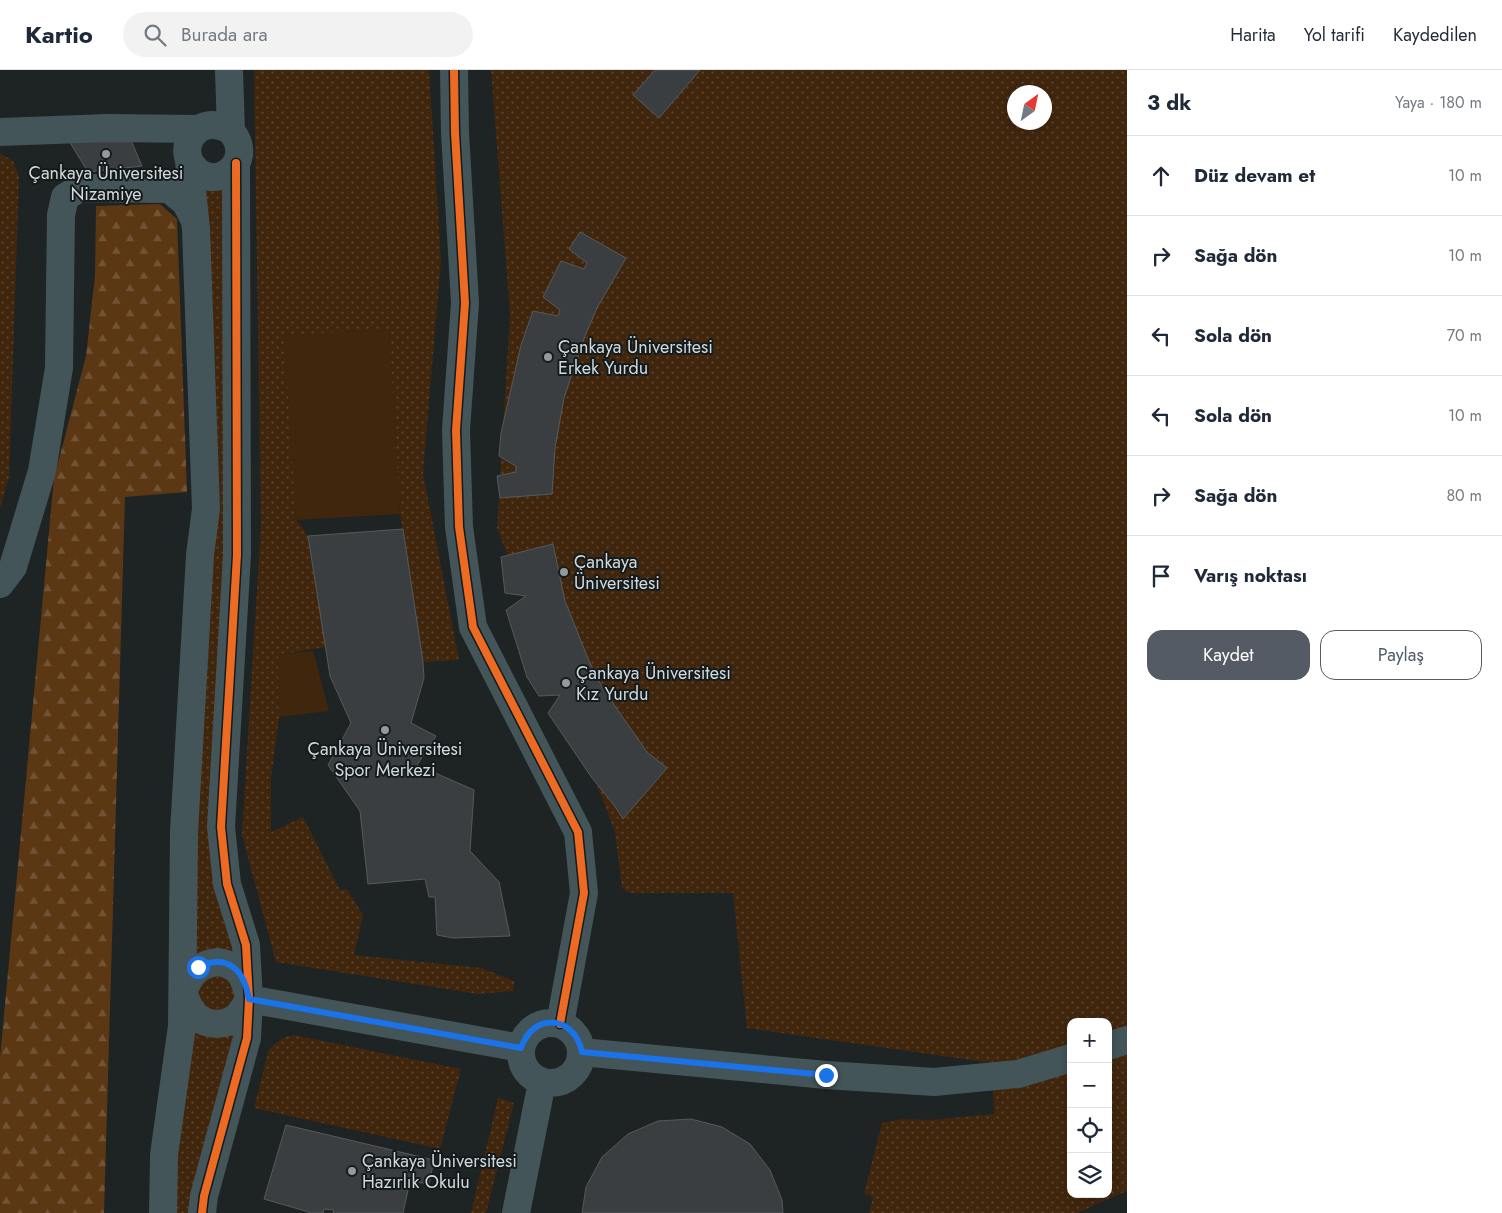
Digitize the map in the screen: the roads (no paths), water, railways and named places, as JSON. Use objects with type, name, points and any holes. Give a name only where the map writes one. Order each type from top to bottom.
[{"type":"street","points":[[229,70],[231,131]]},
{"type":"street","points":[[454,70],[454,133],[465,303],[456,430],[459,527],[474,627],[578,832],[584,892],[560,1024]]},
{"type":"street","points":[[163,1213],[154,1154],[182,1026],[183,993],[178,831],[200,555],[196,229],[187,153],[188,144],[198,129],[206,125],[215,124],[231,131],[237,138],[239,147],[236,163],[237,555],[221,827],[227,884],[246,945],[249,999],[247,1038],[209,1203]]},
{"type":"street","points":[[0,132],[108,128],[198,129]]},
{"type":"street","points":[[189,161],[201,174],[209,176],[225,174],[236,163]]},
{"type":"street","points":[[0,584],[13,566],[43,462],[58,368],[61,215],[65,197],[80,188],[169,189],[186,203],[194,220]]},
{"type":"street","points":[[198,509],[236,506]]},
{"type":"street","points":[[178,831],[221,827]]},
{"type":"street","points":[[218,962],[228,964],[237,969],[243,977],[249,999],[238,1015],[230,1021],[220,1024],[200,1020],[192,1012],[183,993],[191,974],[198,967],[218,962]]},
{"type":"street","points":[[249,999],[521,1048]]},
{"type":"street","points":[[550,1022],[560,1024],[569,1028],[580,1043],[582,1052],[580,1061],[570,1077],[552,1083],[542,1082],[534,1078],[523,1065],[520,1056],[524,1038],[540,1024],[550,1022]]},
{"type":"street","points":[[1112,1045],[1127,1040]]},
{"type":"street","points":[[582,1052],[826,1075],[934,1082],[1018,1074],[1067,1059]]},
{"type":"street","points":[[516,1213],[542,1082]]},
{"type":"place","name":"Çankaya Üniversitesi Nizamiye","points":[[106,154]]},
{"type":"place","name":"Çankaya Üniversitesi Erkek Yurdu","points":[[548,357]]},
{"type":"place","name":"Çankaya Üniversitesi","points":[[564,572]]},
{"type":"place","name":"Çankaya Üniversitesi Kız Yurdu","points":[[566,683]]},
{"type":"place","name":"Çankaya Üniversitesi Spor Merkezi","points":[[385,730]]},
{"type":"place","name":"Çankaya Üniversitesi Hazırlık Okulu","points":[[352,1171]]}]
